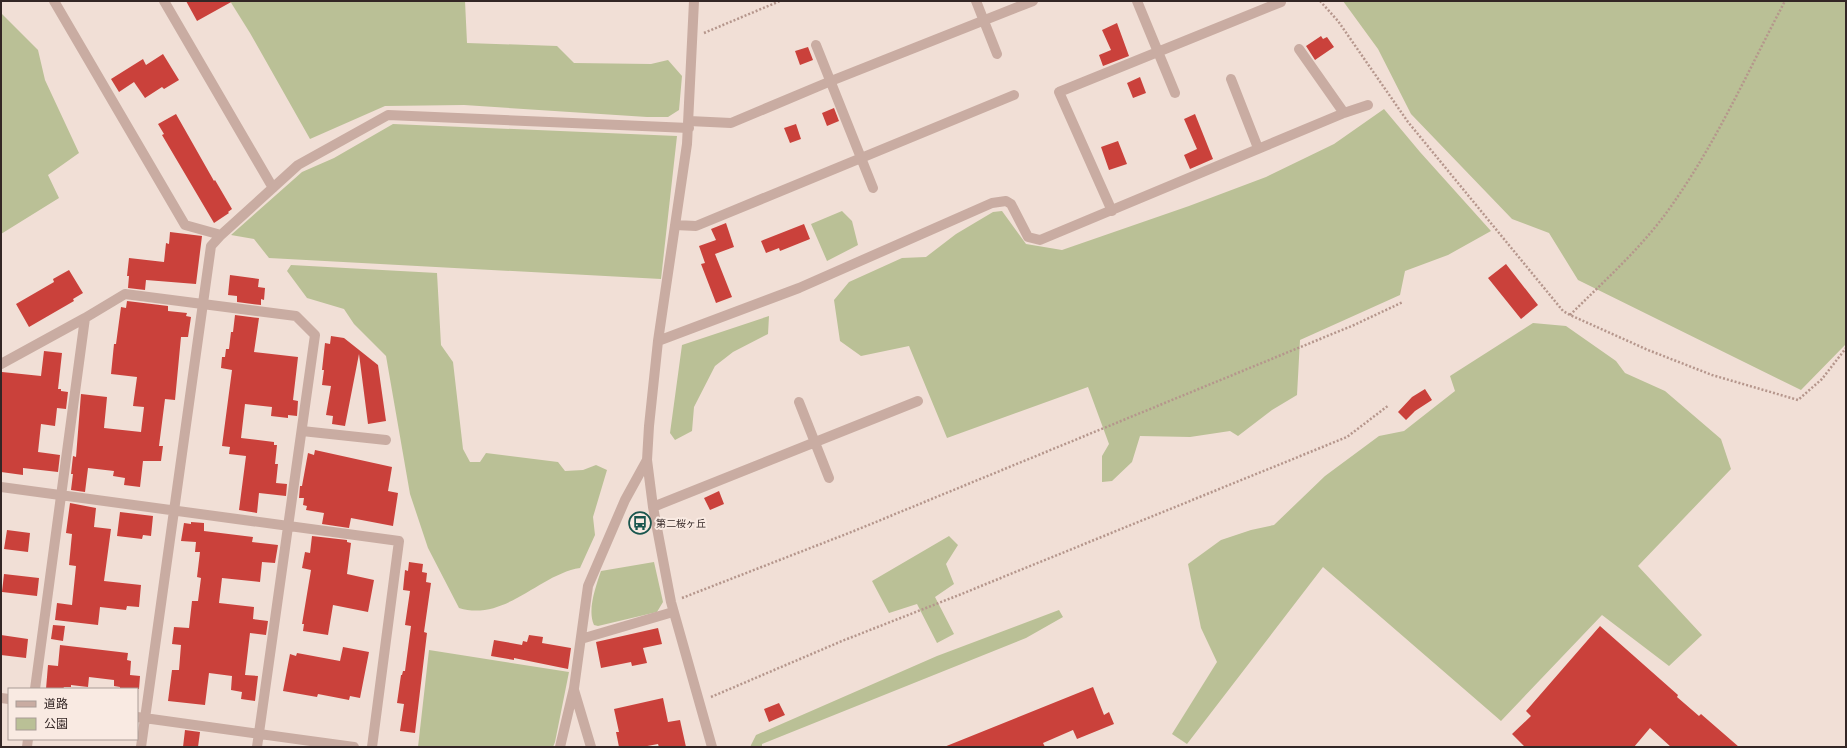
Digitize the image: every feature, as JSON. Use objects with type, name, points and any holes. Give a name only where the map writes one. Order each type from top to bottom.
[{"type":"street","points":[[54,1],[185,225],[221,235]]},
{"type":"street","points":[[164,1],[273,188]]},
{"type":"street","points":[[694,1],[689,124],[658,341],[647,460],[653,507],[672,607],[712,747]]},
{"type":"street","points":[[976,1],[997,54]]},
{"type":"street","points":[[142,747],[141,717],[175,510],[211,246],[221,235],[298,166],[388,115],[689,124],[731,123],[831,81],[1034,1]]},
{"type":"street","points":[[1137,1],[1175,93]]},
{"type":"street","points":[[1112,211],[1059,92],[1281,2]]},
{"type":"street","points":[[816,45],[873,188]]},
{"type":"street","points":[[1299,49],[1344,113]]},
{"type":"street","points":[[1231,79],[1258,148]]},
{"type":"street","points":[[675,225],[696,226],[1014,95]]},
{"type":"street","points":[[658,341],[799,288],[992,203],[1006,201],[1011,204],[1028,237],[1040,240],[1112,211],[1258,148],[1344,113],[1368,105]]},
{"type":"street","points":[[1,364],[85,318],[125,294],[296,316],[315,335],[257,747]]},
{"type":"street","points":[[35,688],[85,318]]},
{"type":"street","points":[[653,507],[918,401]]},
{"type":"street","points":[[799,402],[829,478]]},
{"type":"street","points":[[302,431],[386,440]]},
{"type":"street","points":[[560,747],[574,688],[588,586],[625,500],[647,460]]},
{"type":"street","points":[[1,487],[399,541],[372,747]]},
{"type":"street","points":[[581,639],[672,607]]},
{"type":"street","points":[[574,688],[591,747]]},
{"type":"street","points":[[141,717],[354,747]]},
{"type":"path","points":[[693,38],[780,1]]},
{"type":"path","points":[[1320,1],[1338,21],[1412,128],[1493,224],[1546,291],[1570,315],[1648,350],[1712,375],[1798,400],[1822,379],[1846,348]]},
{"type":"path","points":[[1570,315],[1626,261],[1673,204],[1708,151],[1785,1]]},
{"type":"path","points":[[672,607],[1354,325],[1403,302]]},
{"type":"path","points":[[699,702],[842,641],[1347,437],[1389,405]]},
{"type":"green space","points":[[230,1],[465,1],[467,43],[557,46],[574,63],[651,64],[668,60],[682,76],[679,110],[668,117],[647,117],[464,105],[385,106],[310,139],[250,33]]},
{"type":"green space","points":[[1343,1],[1846,1],[1846,344],[1801,390],[1578,280],[1549,233],[1512,219],[1411,114],[1378,49]]},
{"type":"green space","points":[[1,13],[38,50],[45,80],[79,153],[48,175],[59,198],[1,234]]},
{"type":"green space","points":[[1384,109],[1420,152],[1491,231],[1448,255],[1405,271],[1400,295],[1300,340],[1297,395],[1272,410],[1238,436],[1230,431],[1190,437],[1140,436],[1132,462],[1112,481],[1102,482],[1102,456],[1109,444],[1088,387],[947,438],[909,346],[861,356],[840,341],[834,300],[849,282],[902,258],[926,257],[956,234],[993,212],[1002,211],[1026,244],[1062,250],[1189,206],[1266,177],[1334,144]]},
{"type":"green space","points":[[393,124],[677,136],[661,279],[269,258],[254,239],[231,235],[302,172],[334,158]]},
{"type":"green space","points":[[842,211],[852,221],[858,245],[827,261],[811,224]]},
{"type":"green space","points":[[291,265],[437,273],[441,345],[453,362],[463,449],[470,462],[480,462],[486,453],[558,462],[565,471],[583,470],[596,465],[607,470],[593,517],[595,535],[580,568],[565,572],[522,596],[492,608],[476,611],[459,608],[428,548],[410,494],[386,356],[354,324],[344,309],[307,298],[287,271]]},
{"type":"green space","points":[[769,316],[768,334],[733,352],[715,366],[694,407],[692,431],[675,440],[670,433],[682,345]]},
{"type":"green space","points":[[1533,323],[1566,326],[1616,361],[1625,373],[1665,391],[1721,439],[1731,469],[1638,566],[1702,635],[1669,666],[1602,615],[1501,721],[1323,567],[1187,744],[1172,734],[1217,662],[1201,628],[1188,564],[1221,540],[1251,530],[1274,525],[1325,476],[1379,436],[1404,431],[1455,391],[1450,376]]},
{"type":"green space","points":[[949,536],[958,545],[946,564],[954,584],[935,597],[954,634],[937,643],[917,604],[889,613],[872,581]]},
{"type":"green space","points":[[654,562],[663,602],[657,612],[598,626],[594,625],[591,612],[601,571]]},
{"type":"green space","points":[[1059,610],[1063,617],[1026,638],[762,744],[762,747],[750,747],[756,735],[937,656]]},
{"type":"green space","points":[[429,650],[569,672],[553,747],[418,747]]},
{"type":"building","points":[[186,1],[233,1],[197,21]]},
{"type":"building","points":[[1117,23],[1129,56],[1103,66],[1099,55],[1111,50],[1102,30]]},
{"type":"building","points":[[1321,36],[1323,39],[1327,37],[1334,47],[1315,60],[1306,46]]},
{"type":"building","points":[[808,47],[813,60],[800,65],[795,51]]},
{"type":"building","points":[[163,54],[179,80],[164,89],[162,87],[145,98],[134,82],[119,92],[111,79],[143,59],[146,65]]},
{"type":"building","points":[[1140,77],[1146,93],[1133,98],[1127,83]]},
{"type":"building","points":[[834,108],[839,121],[827,126],[822,113]]},
{"type":"building","points":[[176,114],[214,181],[215,180],[232,209],[228,212],[229,213],[214,223],[162,135],[164,134],[158,124]]},
{"type":"building","points":[[1195,114],[1213,159],[1190,169],[1184,155],[1197,149],[1184,119]]},
{"type":"building","points":[[796,124],[801,139],[790,143],[784,128]]},
{"type":"building","points":[[1118,141],[1127,164],[1109,170],[1101,147]]},
{"type":"building","points":[[726,223],[734,247],[715,254],[732,297],[716,303],[701,264],[705,263],[699,246],[716,240],[711,229]]},
{"type":"building","points":[[804,224],[810,239],[780,251],[779,248],[766,253],[761,241]]},
{"type":"building","points":[[170,232],[202,236],[196,284],[146,280],[145,290],[128,288],[129,276],[127,276],[129,258],[164,262],[166,243],[169,244]]},
{"type":"building","points":[[1506,264],[1538,305],[1521,319],[1488,278]]},
{"type":"building","points":[[69,270],[83,293],[73,299],[74,301],[29,327],[16,304],[54,282],[53,279]]},
{"type":"building","points":[[230,275],[259,279],[258,287],[265,288],[264,300],[261,299],[261,305],[237,302],[237,296],[228,295]]},
{"type":"building","points":[[127,301],[168,306],[168,311],[187,313],[186,316],[191,317],[188,337],[181,337],[175,400],[165,399],[159,446],[163,446],[161,461],[143,461],[140,487],[124,485],[125,478],[113,476],[114,471],[88,468],[85,492],[71,490],[73,474],[71,474],[73,456],[76,457],[81,394],[107,397],[104,428],[141,432],[144,407],[133,406],[137,377],[111,374],[114,344],[116,344],[121,307],[126,308]]},
{"type":"building","points":[[235,315],[259,318],[254,352],[298,357],[293,400],[298,401],[297,416],[288,415],[288,418],[271,416],[272,407],[245,404],[241,438],[274,442],[274,445],[277,445],[275,464],[278,464],[276,483],[287,484],[286,496],[259,493],[257,513],[239,510],[246,456],[229,454],[230,447],[222,446],[232,370],[221,368],[222,357],[225,357],[226,349],[229,349]]},
{"type":"building","points":[[331,336],[344,338],[378,365],[386,421],[368,424],[359,354],[345,426],[332,424],[333,416],[326,415],[331,386],[322,385],[324,370],[322,370],[325,343],[330,344]]},
{"type":"building","points":[[44,351],[62,353],[58,389],[68,392],[66,409],[57,408],[55,426],[41,424],[38,452],[60,455],[58,472],[23,468],[23,475],[1,472],[2,372],[41,376]]},
{"type":"building","points":[[1425,389],[1432,400],[1415,411],[1406,420],[1398,412],[1412,397]]},
{"type":"building","points":[[315,450],[392,467],[388,491],[398,493],[393,526],[351,518],[349,528],[322,524],[324,513],[306,510],[307,506],[303,505],[304,498],[299,498],[300,486],[302,486],[308,453],[314,455]]},
{"type":"building","points":[[719,491],[724,504],[710,510],[704,498]]},
{"type":"building","points":[[70,503],[96,508],[94,527],[111,529],[104,581],[141,585],[139,607],[127,606],[126,610],[100,607],[98,625],[55,620],[57,603],[72,605],[76,566],[69,565],[72,534],[66,533]]},
{"type":"building","points":[[120,512],[153,516],[151,536],[143,535],[142,539],[117,536]]},
{"type":"building","points":[[191,522],[204,523],[204,531],[253,537],[252,542],[278,545],[275,563],[262,562],[260,582],[222,578],[219,603],[254,607],[253,619],[268,621],[266,635],[250,633],[245,675],[258,676],[255,701],[241,699],[242,692],[231,690],[232,676],[209,673],[205,705],[168,701],[172,670],[179,670],[181,645],[172,644],[174,627],[189,628],[192,601],[198,601],[201,578],[197,577],[200,552],[195,552],[196,542],[181,541],[184,523],[191,524]]},
{"type":"building","points":[[7,530],[30,533],[28,552],[4,549]]},
{"type":"building","points":[[312,536],[347,540],[347,542],[351,543],[347,574],[374,580],[368,612],[333,605],[328,635],[303,631],[304,624],[302,624],[311,570],[302,568],[305,552],[310,553]]},
{"type":"building","points":[[409,562],[423,564],[422,572],[427,573],[426,582],[431,583],[424,632],[427,633],[415,733],[400,731],[404,704],[397,703],[401,675],[403,671],[405,671],[411,626],[405,625],[410,591],[403,590],[405,570],[408,571]]},
{"type":"building","points":[[4,574],[39,578],[37,596],[2,592]]},
{"type":"building","points":[[53,625],[65,626],[63,641],[51,639]]},
{"type":"building","points":[[1600,626],[1678,695],[1677,697],[1699,716],[1701,714],[1739,747],[1671,747],[1650,728],[1634,747],[1525,747],[1512,734],[1531,716],[1526,711]]},
{"type":"building","points":[[658,628],[662,644],[643,648],[647,663],[632,666],[631,662],[601,668],[596,642]]},
{"type":"building","points":[[1,635],[28,639],[26,658],[1,655]]},
{"type":"building","points":[[529,635],[543,637],[542,643],[571,648],[568,669],[514,658],[514,660],[491,656],[494,640],[522,645],[523,641],[527,642]]},
{"type":"building","points":[[60,645],[128,653],[127,660],[131,661],[130,675],[140,676],[139,689],[120,688],[114,686],[114,680],[89,677],[88,687],[71,685],[71,687],[64,688],[46,688],[48,665],[58,666]]},
{"type":"building","points":[[343,647],[369,652],[360,698],[350,696],[349,700],[318,694],[317,697],[283,691],[290,654],[296,656],[297,653],[340,661]]},
{"type":"building","points":[[1093,687],[1104,715],[1109,712],[1114,724],[1077,739],[1073,730],[1043,743],[1045,747],[944,747]]},
{"type":"building","points":[[663,698],[668,722],[680,720],[686,747],[659,747],[658,744],[642,747],[619,747],[616,732],[619,732],[614,709]]},
{"type":"building","points":[[779,703],[785,715],[769,722],[764,709]]},
{"type":"building","points":[[185,730],[200,732],[198,747],[183,747]]},
{"type":"place","name":"第二桜ヶ丘","points":[[640,523]]}]
